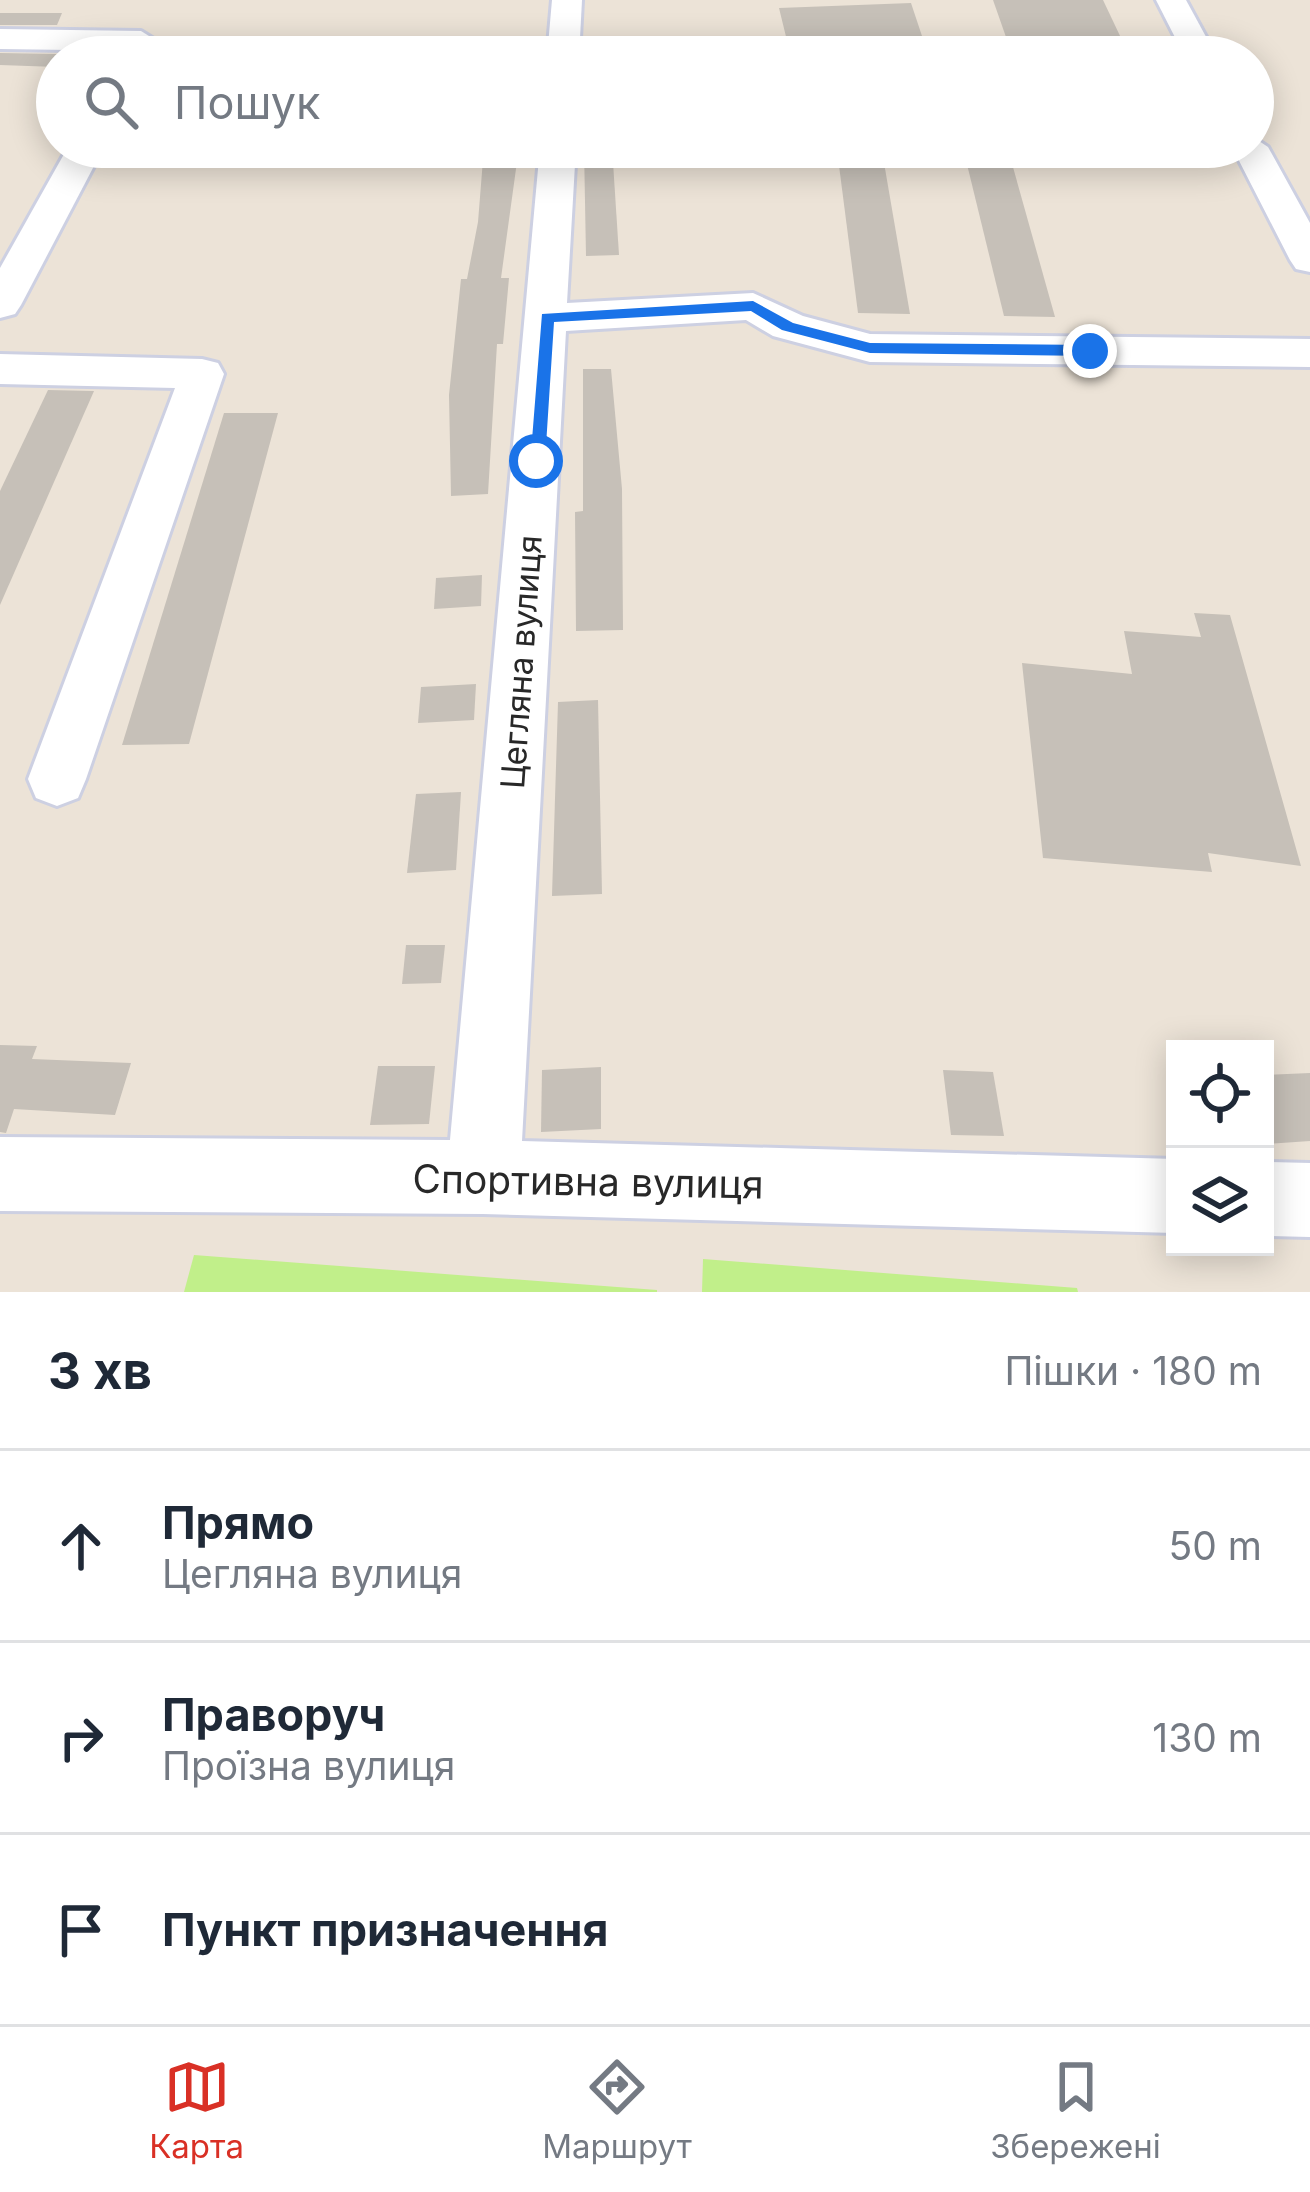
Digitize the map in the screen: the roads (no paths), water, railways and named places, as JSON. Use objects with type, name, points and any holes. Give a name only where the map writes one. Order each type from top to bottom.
[{"type":"street","points":[[564,36],[567,0]]},
{"type":"street","points":[[1171,0],[1191,36]]},
{"type":"street","points":[[0,38],[36,39]]},
{"type":"street","points":[[0,305],[75,168]]},
{"type":"street","name":"Цегляна вулиця","points":[[483,1178],[557,168]]},
{"type":"street","points":[[1261,168],[1310,260]]},
{"type":"street","points":[[0,229],[42,231]]},
{"type":"street","points":[[547,318],[753,306],[788,326],[870,348],[1310,353]]},
{"type":"street","points":[[0,369],[202,374],[57,779]]},
{"type":"street","name":"Спортивна вулиця","points":[[0,1174],[483,1178],[1166,1196]]},
{"type":"street","points":[[1274,1199],[1310,1200]]}]
